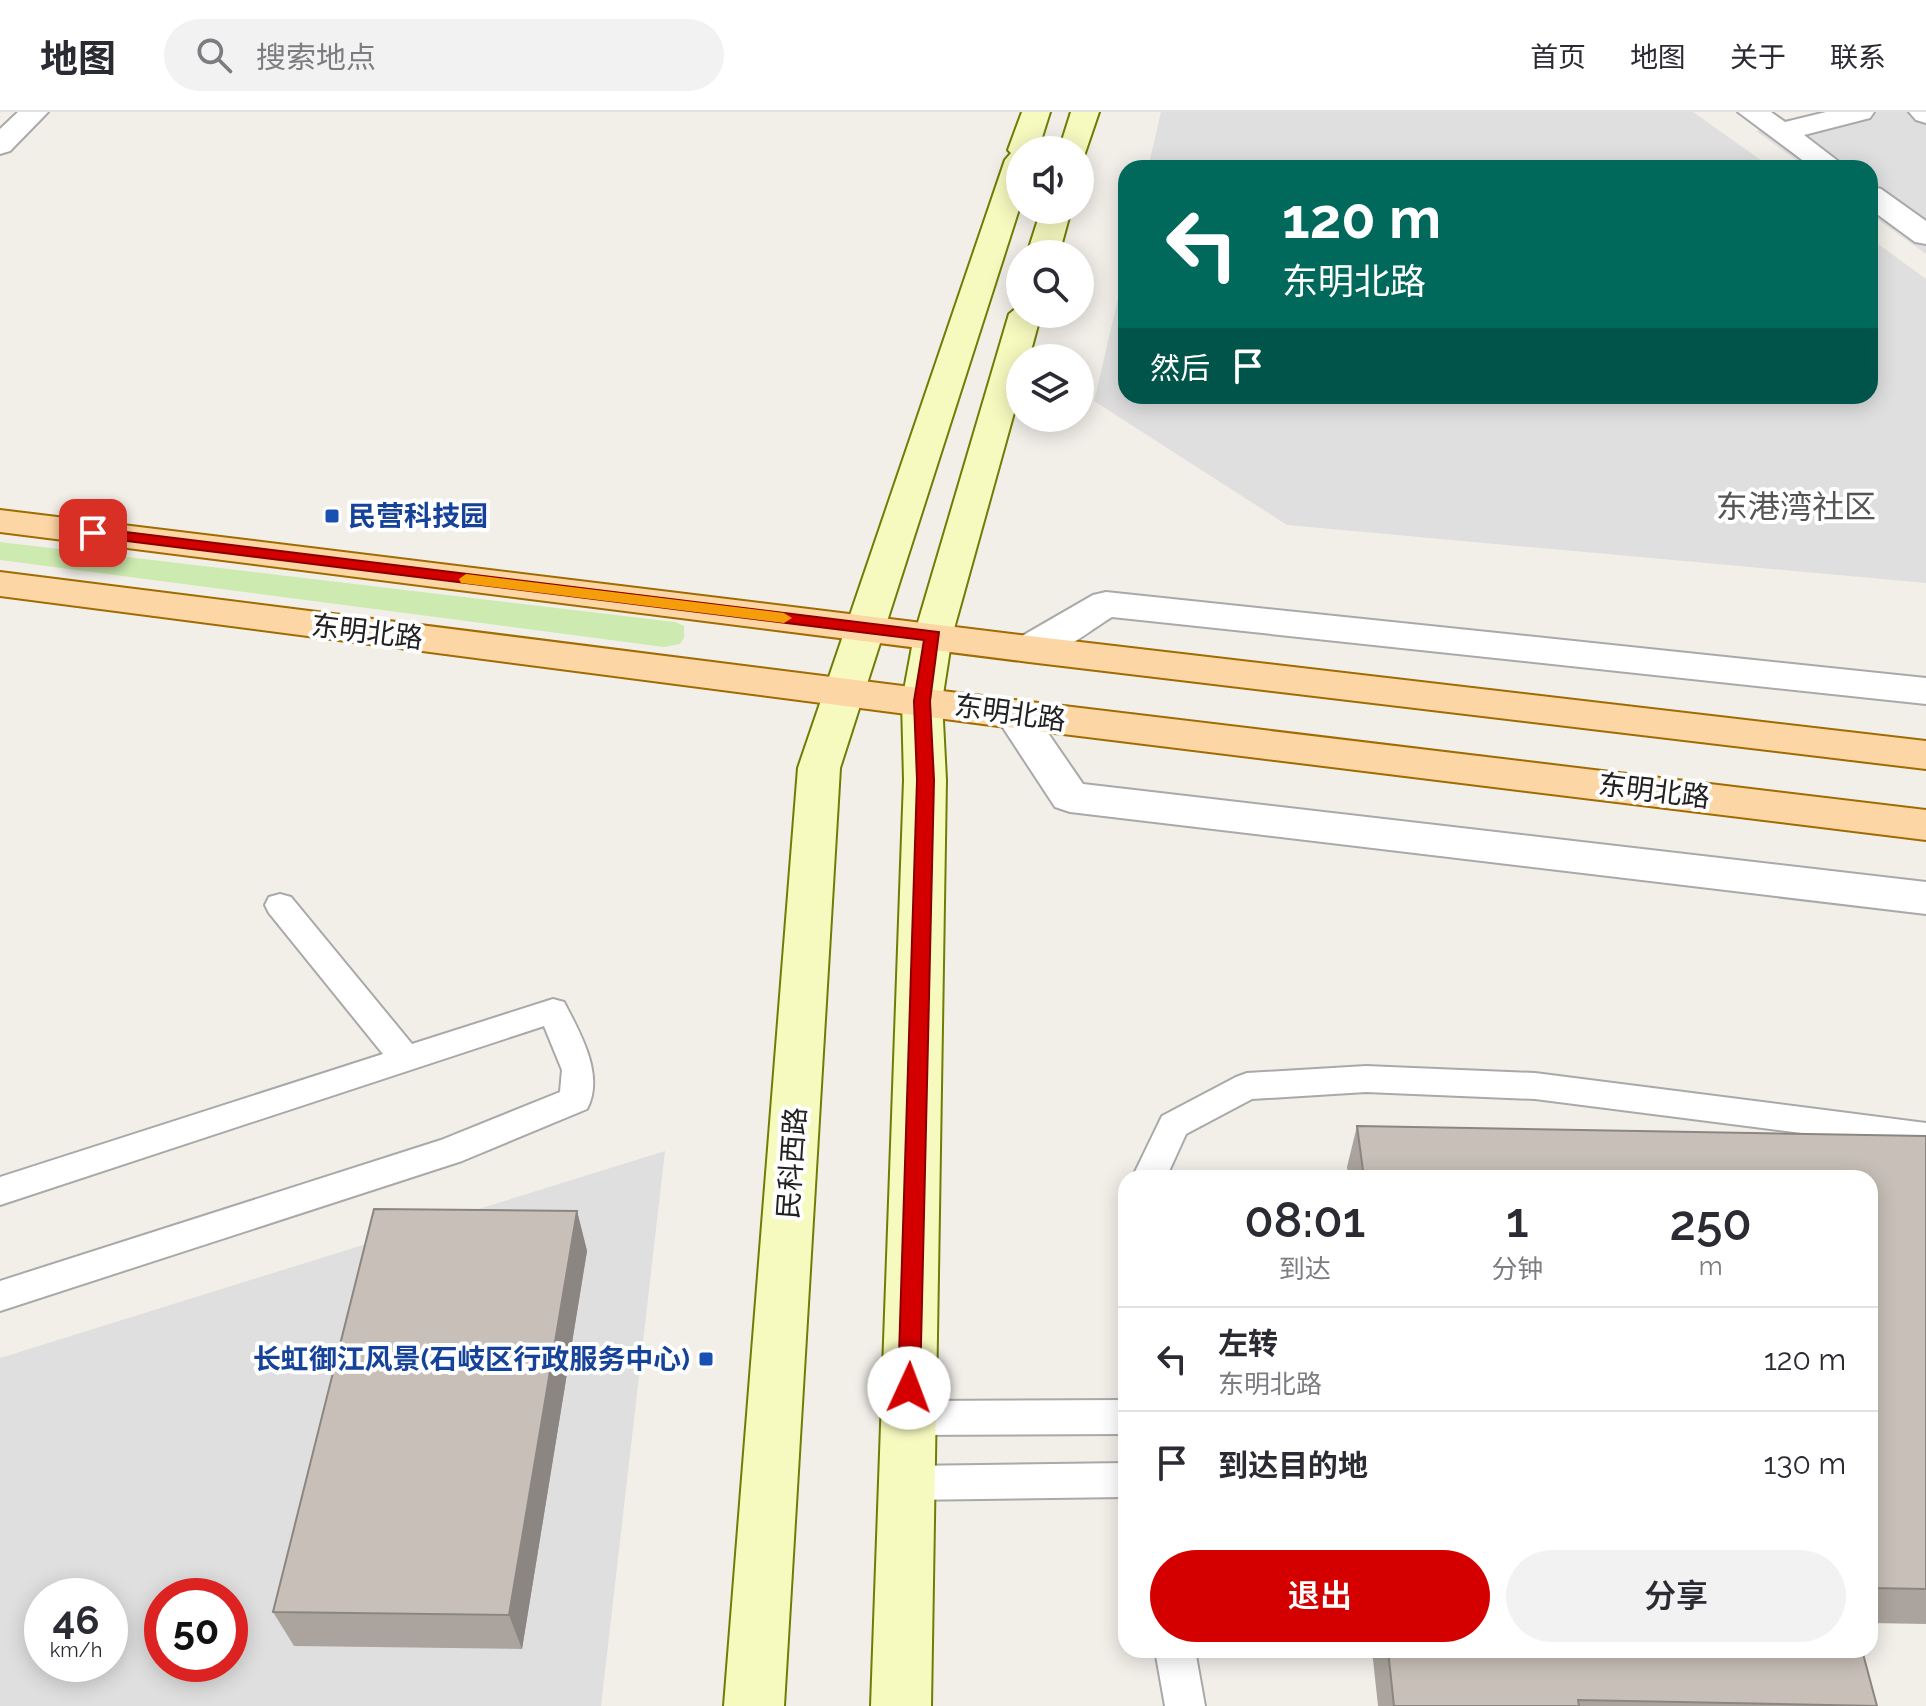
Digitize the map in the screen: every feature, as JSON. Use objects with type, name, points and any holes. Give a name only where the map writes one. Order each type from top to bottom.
[{"type":"main road","points":[[1028,136],[1036,112]]},
{"type":"main road","points":[[1078,136],[1085,112]]},
{"type":"main road","name":"民科西路","points":[[754,1706],[819,768],[1006,202]]},
{"type":"main road","points":[[901,1706],[925,780],[922,701],[933,636],[1021,328]]},
{"type":"main road","points":[[0,521],[1029,649],[1926,755]]},
{"type":"main road","name":"东明北路","points":[[0,584],[1014,714],[1926,825]]},
{"type":"street","points":[[0,145],[34,112]]},
{"type":"street","points":[[1752,112],[1821,160]]},
{"type":"street","points":[[1781,132],[1860,112]]},
{"type":"street","points":[[1878,201],[1926,235]]},
{"type":"street","points":[[1029,649],[1106,604],[1926,691]]},
{"type":"street","points":[[1014,714],[1070,797],[1926,898]]},
{"type":"lane","points":[[280,905],[405,1058]]},
{"type":"lane","points":[[0,1191],[553,1011],[578,1070],[576,1100],[450,1151],[0,1296]]},
{"type":"lane","points":[[1153,1170],[1174,1125],[1247,1086],[1337,1080],[1535,1086],[1926,1136]]},
{"type":"lane","points":[[908,1418],[1118,1417]]},
{"type":"lane","points":[[907,1483],[1118,1480]]},
{"type":"lane","points":[[1176,1658],[1185,1706]]},
{"type":"shaded area","points":[[1161,112],[1693,112],[1761,160],[1150,160]]},
{"type":"shaded area","points":[[1826,112],[1926,112],[1926,254],[1878,220],[1878,160],[1796,160],[1756,131]]},
{"type":"shaded area","points":[[1878,244],[1926,279],[1926,583],[1287,525],[1094,401],[1118,299],[1118,404],[1878,404]]},
{"type":"shaded area","points":[[665,1151],[601,1706],[0,1706],[0,1358]]},
{"type":"green space","points":[[0,542],[675,622],[684,626],[684,638],[680,644],[664,647],[0,560]]},
{"type":"building","points":[[1357,1126],[1926,1136],[1926,1589],[1878,1588],[1878,1170],[1363,1170]]},
{"type":"building","points":[[374,1209],[577,1211],[509,1615],[273,1612]]},
{"type":"building","points":[[1389,1658],[1864,1658],[1877,1706],[1578,1700],[1579,1706],[1394,1706]]},
{"type":"slow traffic","points":[[466,579],[784,618]]},
{"type":"place","name":"民营科技园","points":[[332,516]]},
{"type":"place","name":"长虹御江风景(石岐区行政服务中心)","points":[[706,1359]]},
{"type":"district","name":"东港湾社区","points":[[1796,506]]},
{"type":"route","points":[[93,533],[933,636],[922,701],[925,780],[909,1388]]}]
